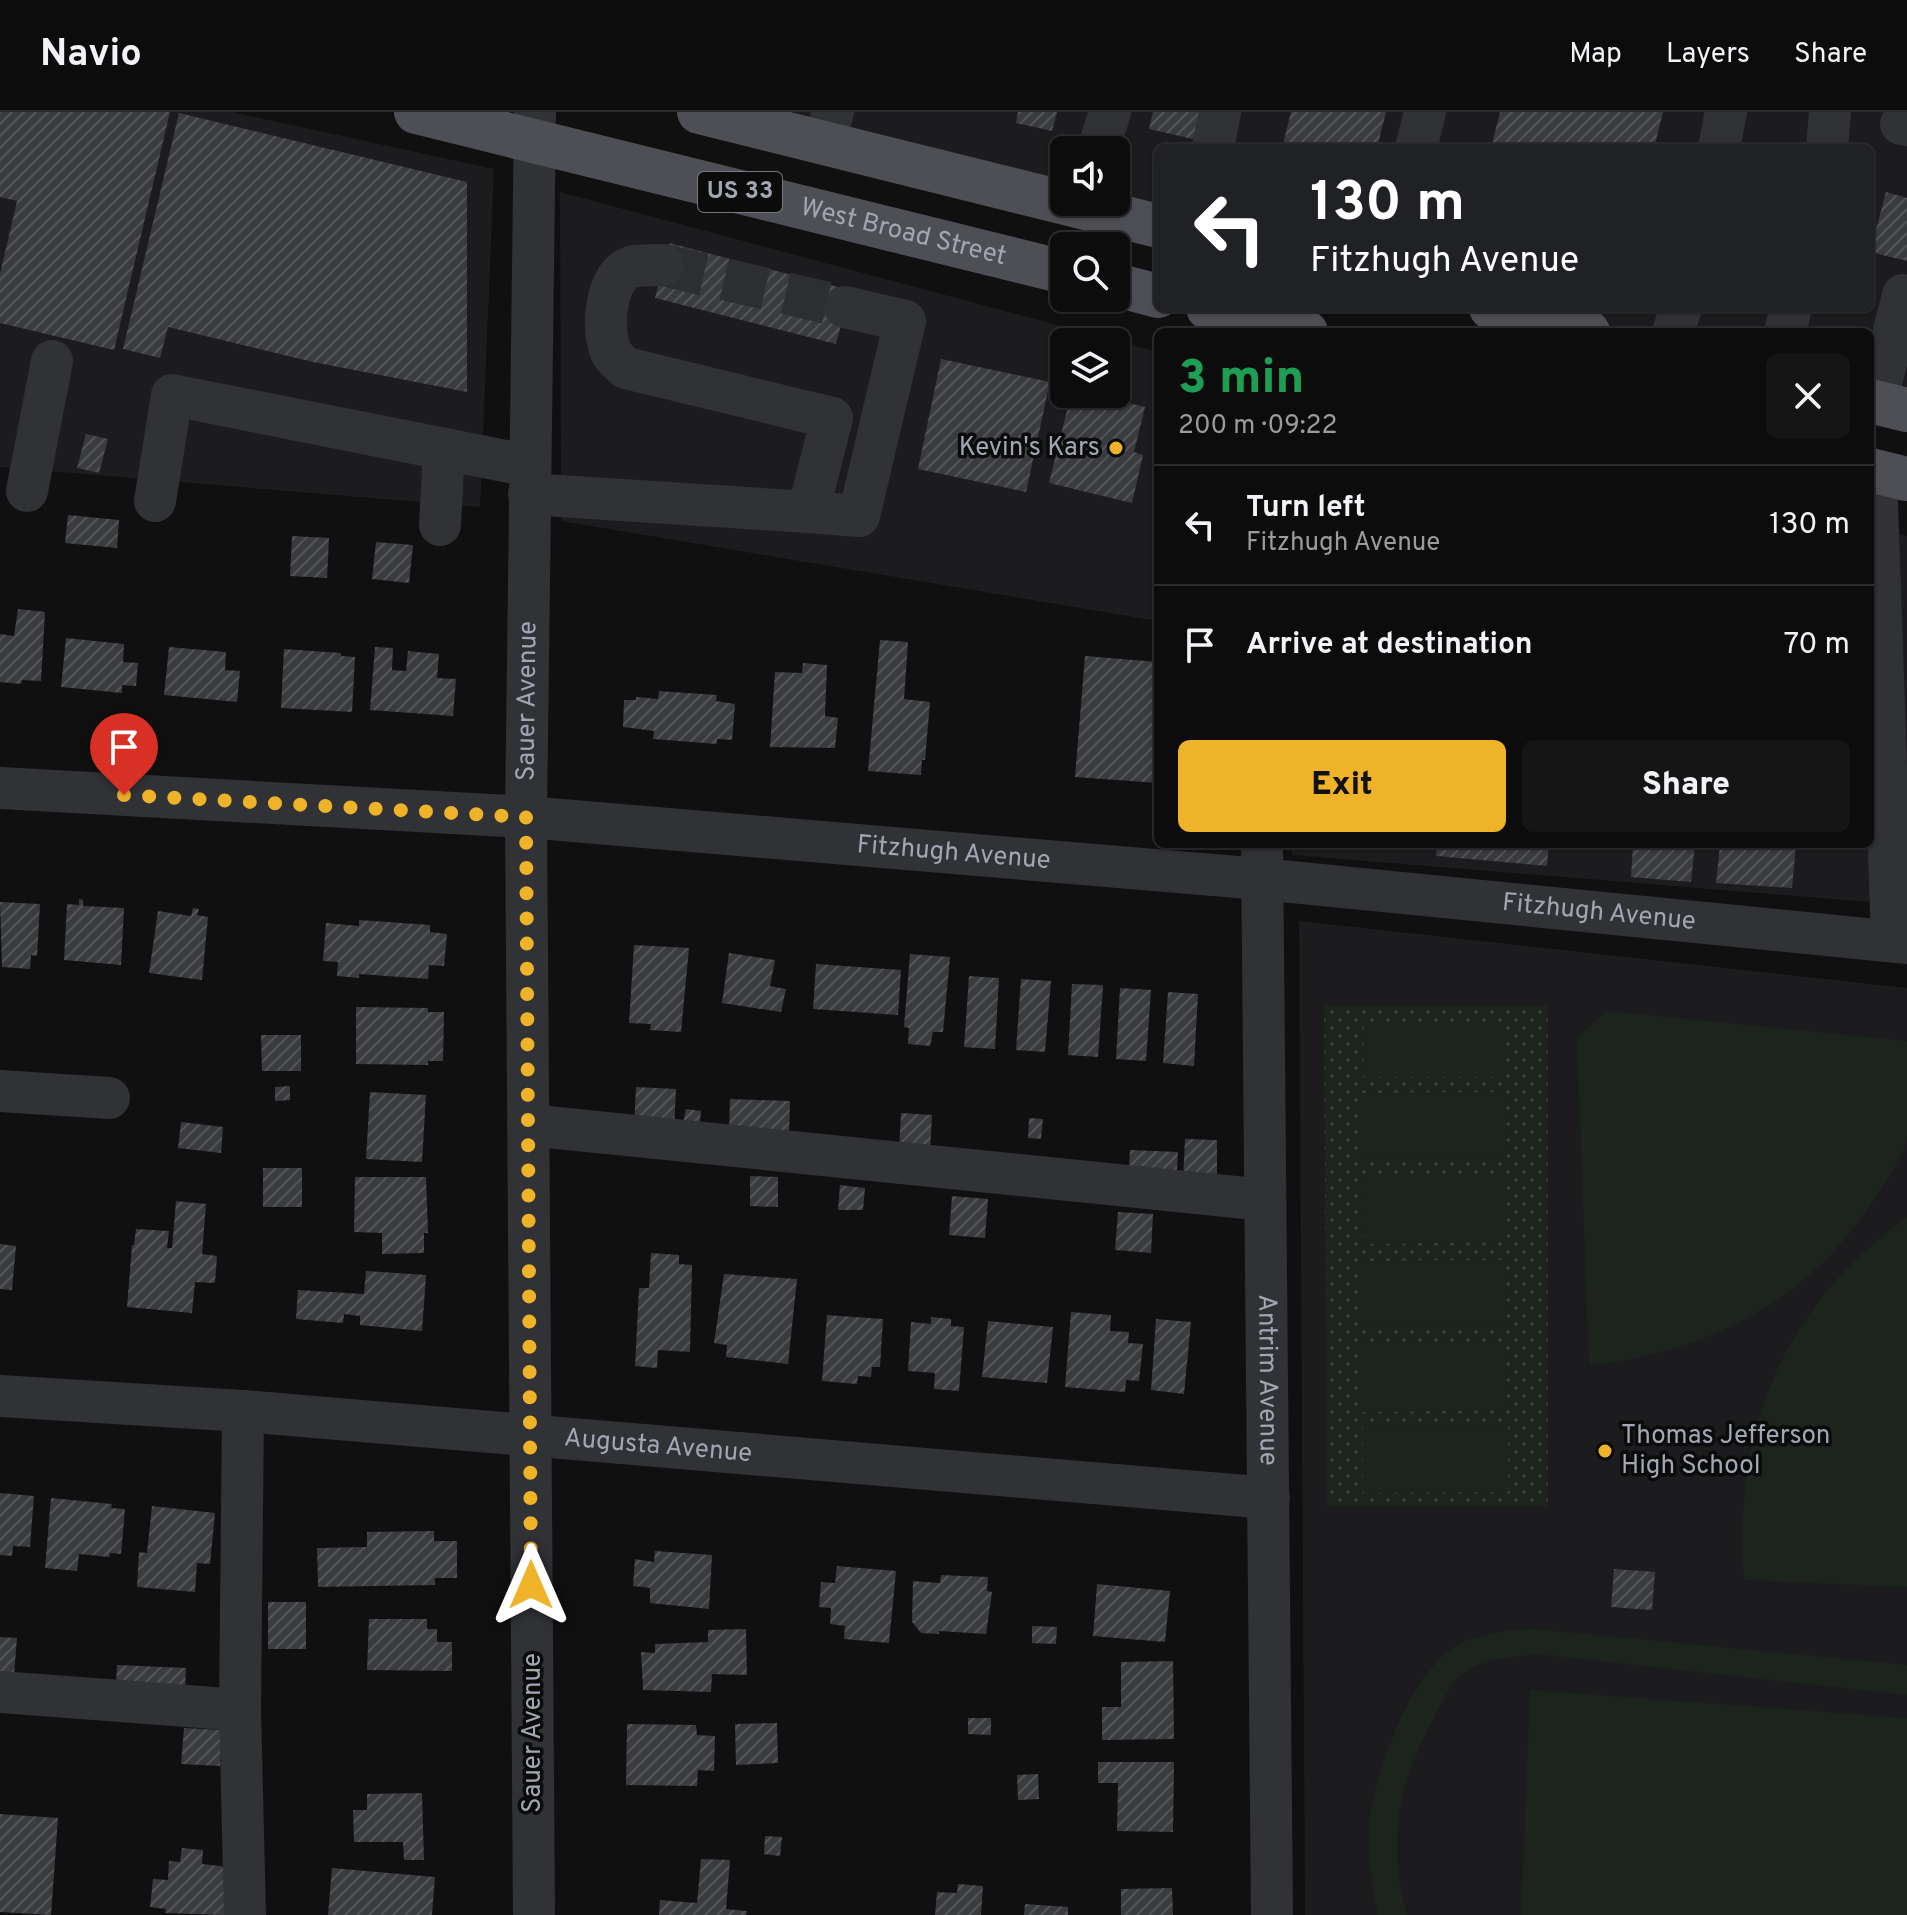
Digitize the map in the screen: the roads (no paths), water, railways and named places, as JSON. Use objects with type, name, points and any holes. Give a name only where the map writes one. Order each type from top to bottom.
[{"type":"main road","name":"West Broad Street","points":[[416,112],[535,127],[1050,268]]},
{"type":"main road","name":"US 33","points":[[699,112],[829,128],[1050,194]]},
{"type":"main road","name":"US 33","points":[[1123,216],[1154,225]]},
{"type":"main road","points":[[1130,289],[1154,295]]},
{"type":"main road","points":[[1226,312],[1280,324]]},
{"type":"main road","points":[[1507,312],[1572,328]]},
{"type":"street","points":[[1102,136],[1110,112]]},
{"type":"street","points":[[1214,144],[1220,112]]},
{"type":"street","points":[[1417,144],[1425,112]]},
{"type":"street","points":[[1720,144],[1726,112]]},
{"type":"street","points":[[1827,144],[1830,112]]},
{"type":"street","name":"Sauer Avenue","points":[[534,1915],[526,817],[535,127]]},
{"type":"street","points":[[663,265],[631,266],[620,274],[605,306],[607,337],[612,355],[626,368],[832,418],[808,512]]},
{"type":"street","points":[[1884,405],[1903,295],[1907,296]]},
{"type":"street","points":[[155,501],[172,395],[444,449],[530,480],[859,516],[905,321],[845,307]]},
{"type":"street","points":[[27,491],[52,361]]},
{"type":"street","points":[[440,525],[444,449]]},
{"type":"street","points":[[1884,474],[1900,942]]},
{"type":"street","name":"Fitzhugh Avenue","points":[[0,788],[1261,862],[1900,942]]},
{"type":"street","name":"Antrim Avenue","points":[[1261,862],[1272,1915]]},
{"type":"street","points":[[0,1091],[109,1098]]},
{"type":"street","points":[[528,1125],[1265,1200]]},
{"type":"street","name":"Augusta Avenue","points":[[0,1396],[243,1411],[1269,1498]]},
{"type":"street","points":[[243,1411],[240,1710],[245,1915]]},
{"type":"street","points":[[0,1692],[240,1710]]},
{"type":"tunnel","points":[[663,265],[845,307]]},
{"type":"place","name":"Kevin's Kars","points":[[1116,448]]},
{"type":"place","name":"Thomas Jefferson High School","points":[[1605,1451]]}]
